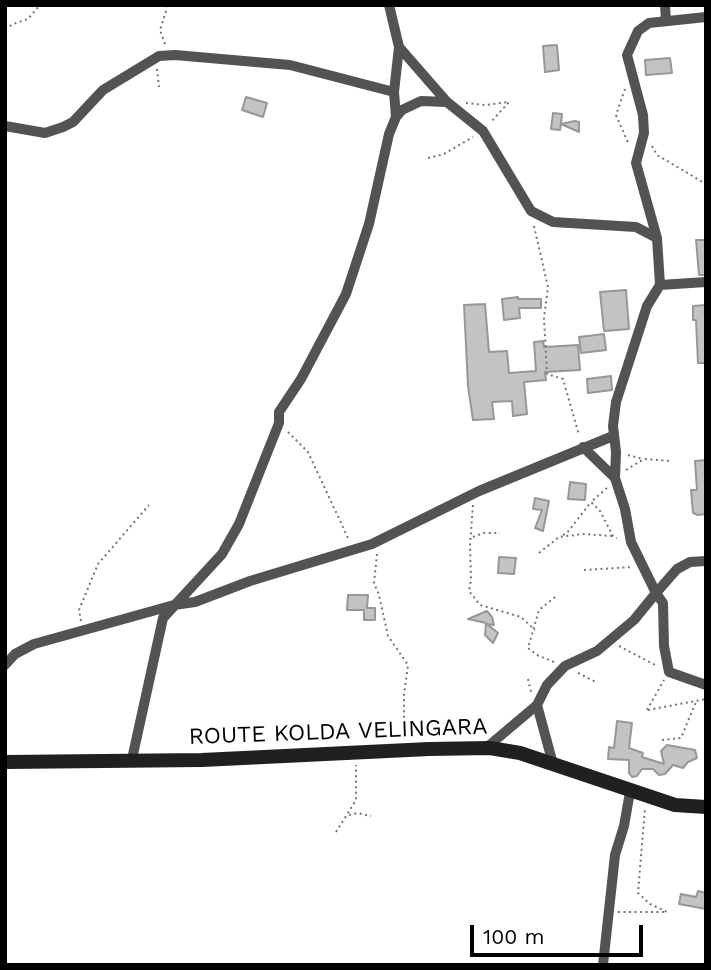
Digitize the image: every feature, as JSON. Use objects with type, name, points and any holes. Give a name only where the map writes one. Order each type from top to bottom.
[{"type":"main road","name":"ROUTE KOLDA VELINGARA","points":[[5,762],[216,759],[486,748],[520,753],[675,805],[706,807]]},
{"type":"street","points":[[389,5],[399,47],[394,92],[396,117]]},
{"type":"street","points":[[665,5],[666,21]]},
{"type":"street","points":[[706,17],[649,23],[638,31],[628,55],[643,116],[644,134],[636,163],[657,238],[660,285],[647,306],[616,402],[613,436],[616,452],[615,478],[625,509],[631,542],[663,603],[664,646],[669,672],[706,685]]},
{"type":"street","points":[[399,47],[447,102],[483,131],[531,211],[553,222],[636,227],[657,238]]},
{"type":"street","points":[[5,126],[45,134],[63,127],[73,122],[103,90],[139,66],[157,59],[159,55],[290,65],[394,92]]},
{"type":"street","points":[[132,759],[163,618],[222,554],[239,524],[279,423],[279,412],[301,379],[346,293],[369,224],[389,134],[396,117],[408,106],[421,101],[447,102]]},
{"type":"street","points":[[660,285],[706,282]]},
{"type":"street","points":[[5,665],[15,654],[34,644],[174,605],[195,602],[250,581],[378,541],[468,497],[613,436]]},
{"type":"street","points":[[583,447],[615,478]]},
{"type":"street","points":[[486,748],[537,705],[547,685],[565,666],[597,652],[634,620],[677,569],[690,562],[706,561]]},
{"type":"street","points":[[537,705],[553,764]]},
{"type":"street","points":[[603,965],[615,855],[630,792]]},
{"type":"path","points":[[5,29],[28,19],[40,5]]},
{"type":"path","points":[[166,5],[160,30],[163,42],[175,55]]},
{"type":"path","points":[[632,73],[616,115],[636,163]]},
{"type":"path","points":[[644,134],[657,155],[706,184]]},
{"type":"path","points":[[531,211],[548,287],[544,318],[547,374],[563,379],[583,447]]},
{"type":"path","points":[[279,423],[308,452],[340,524],[354,548]]},
{"type":"path","points":[[616,452],[644,459]]},
{"type":"path","points":[[468,497],[474,507],[470,519],[472,537],[469,591],[480,605],[521,618],[535,630]]},
{"type":"path","points":[[539,553],[567,533],[591,502]]},
{"type":"path","points":[[82,629],[79,610],[98,565],[149,505]]},
{"type":"path","points":[[472,537],[483,533],[500,533]]},
{"type":"path","points":[[559,537],[583,534],[613,536]]},
{"type":"path","points":[[378,541],[374,583],[388,636],[408,665],[404,694],[403,750]]},
{"type":"path","points":[[584,569],[643,567]]},
{"type":"path","points":[[555,597],[539,610],[528,648],[537,655],[596,682]]},
{"type":"path","points":[[618,646],[669,672],[647,710],[706,699]]},
{"type":"path","points":[[662,740],[681,738],[696,702]]},
{"type":"path","points":[[336,832],[356,800],[355,753]]},
{"type":"path","points":[[609,904],[620,913],[667,912],[650,904],[638,893],[645,796]]},
{"type":"path","points":[[348,815],[357,813],[371,816]]},
{"type":"building","points":[[557,45],[559,70],[545,72],[543,46]]},
{"type":"building","points":[[670,58],[672,73],[646,75],[645,60]]},
{"type":"building","points":[[246,97],[267,103],[263,117],[242,110]]},
{"type":"building","points":[[553,113],[562,114],[560,130],[551,129]]},
{"type":"building","points":[[579,122],[579,132],[561,124]]},
{"type":"building","points":[[696,240],[706,240],[706,275],[699,275]]},
{"type":"building","points":[[626,290],[629,329],[604,331],[600,292]]},
{"type":"building","points":[[502,299],[541,299],[541,308],[519,308],[520,318],[504,320]]},
{"type":"building","points":[[485,304],[489,352],[507,351],[509,373],[536,371],[534,342],[543,341],[544,347],[578,345],[580,370],[545,372],[546,380],[524,382],[527,414],[513,416],[512,401],[492,402],[494,419],[473,420],[468,386],[464,305]]},
{"type":"building","points":[[706,305],[706,363],[698,363],[693,306]]},
{"type":"building","points":[[604,334],[606,350],[581,353],[579,337]]},
{"type":"building","points":[[611,376],[612,390],[588,393],[587,379]]},
{"type":"building","points":[[706,460],[706,514],[698,515],[693,513],[691,490],[697,490],[695,461]]},
{"type":"building","points":[[570,482],[586,484],[585,500],[568,499]]},
{"type":"building","points":[[535,498],[549,501],[543,531],[535,528],[542,510],[533,509]]},
{"type":"building","points":[[499,557],[516,558],[514,574],[498,573]]},
{"type":"building","points":[[348,595],[368,595],[367,608],[375,608],[375,620],[364,620],[364,610],[347,610]]},
{"type":"building","points":[[487,611],[494,625],[487,624],[498,633],[493,643],[485,635],[486,623],[468,619]]},
{"type":"building","points":[[617,721],[632,723],[629,748],[643,753],[642,757],[664,764],[661,751],[667,745],[695,750],[697,758],[683,768],[673,765],[665,774],[659,775],[653,769],[642,769],[637,776],[632,777],[629,773],[629,760],[608,759],[609,747],[614,748]]},
{"type":"building","points":[[698,891],[706,893],[706,909],[679,904],[681,894],[696,897]]}]
